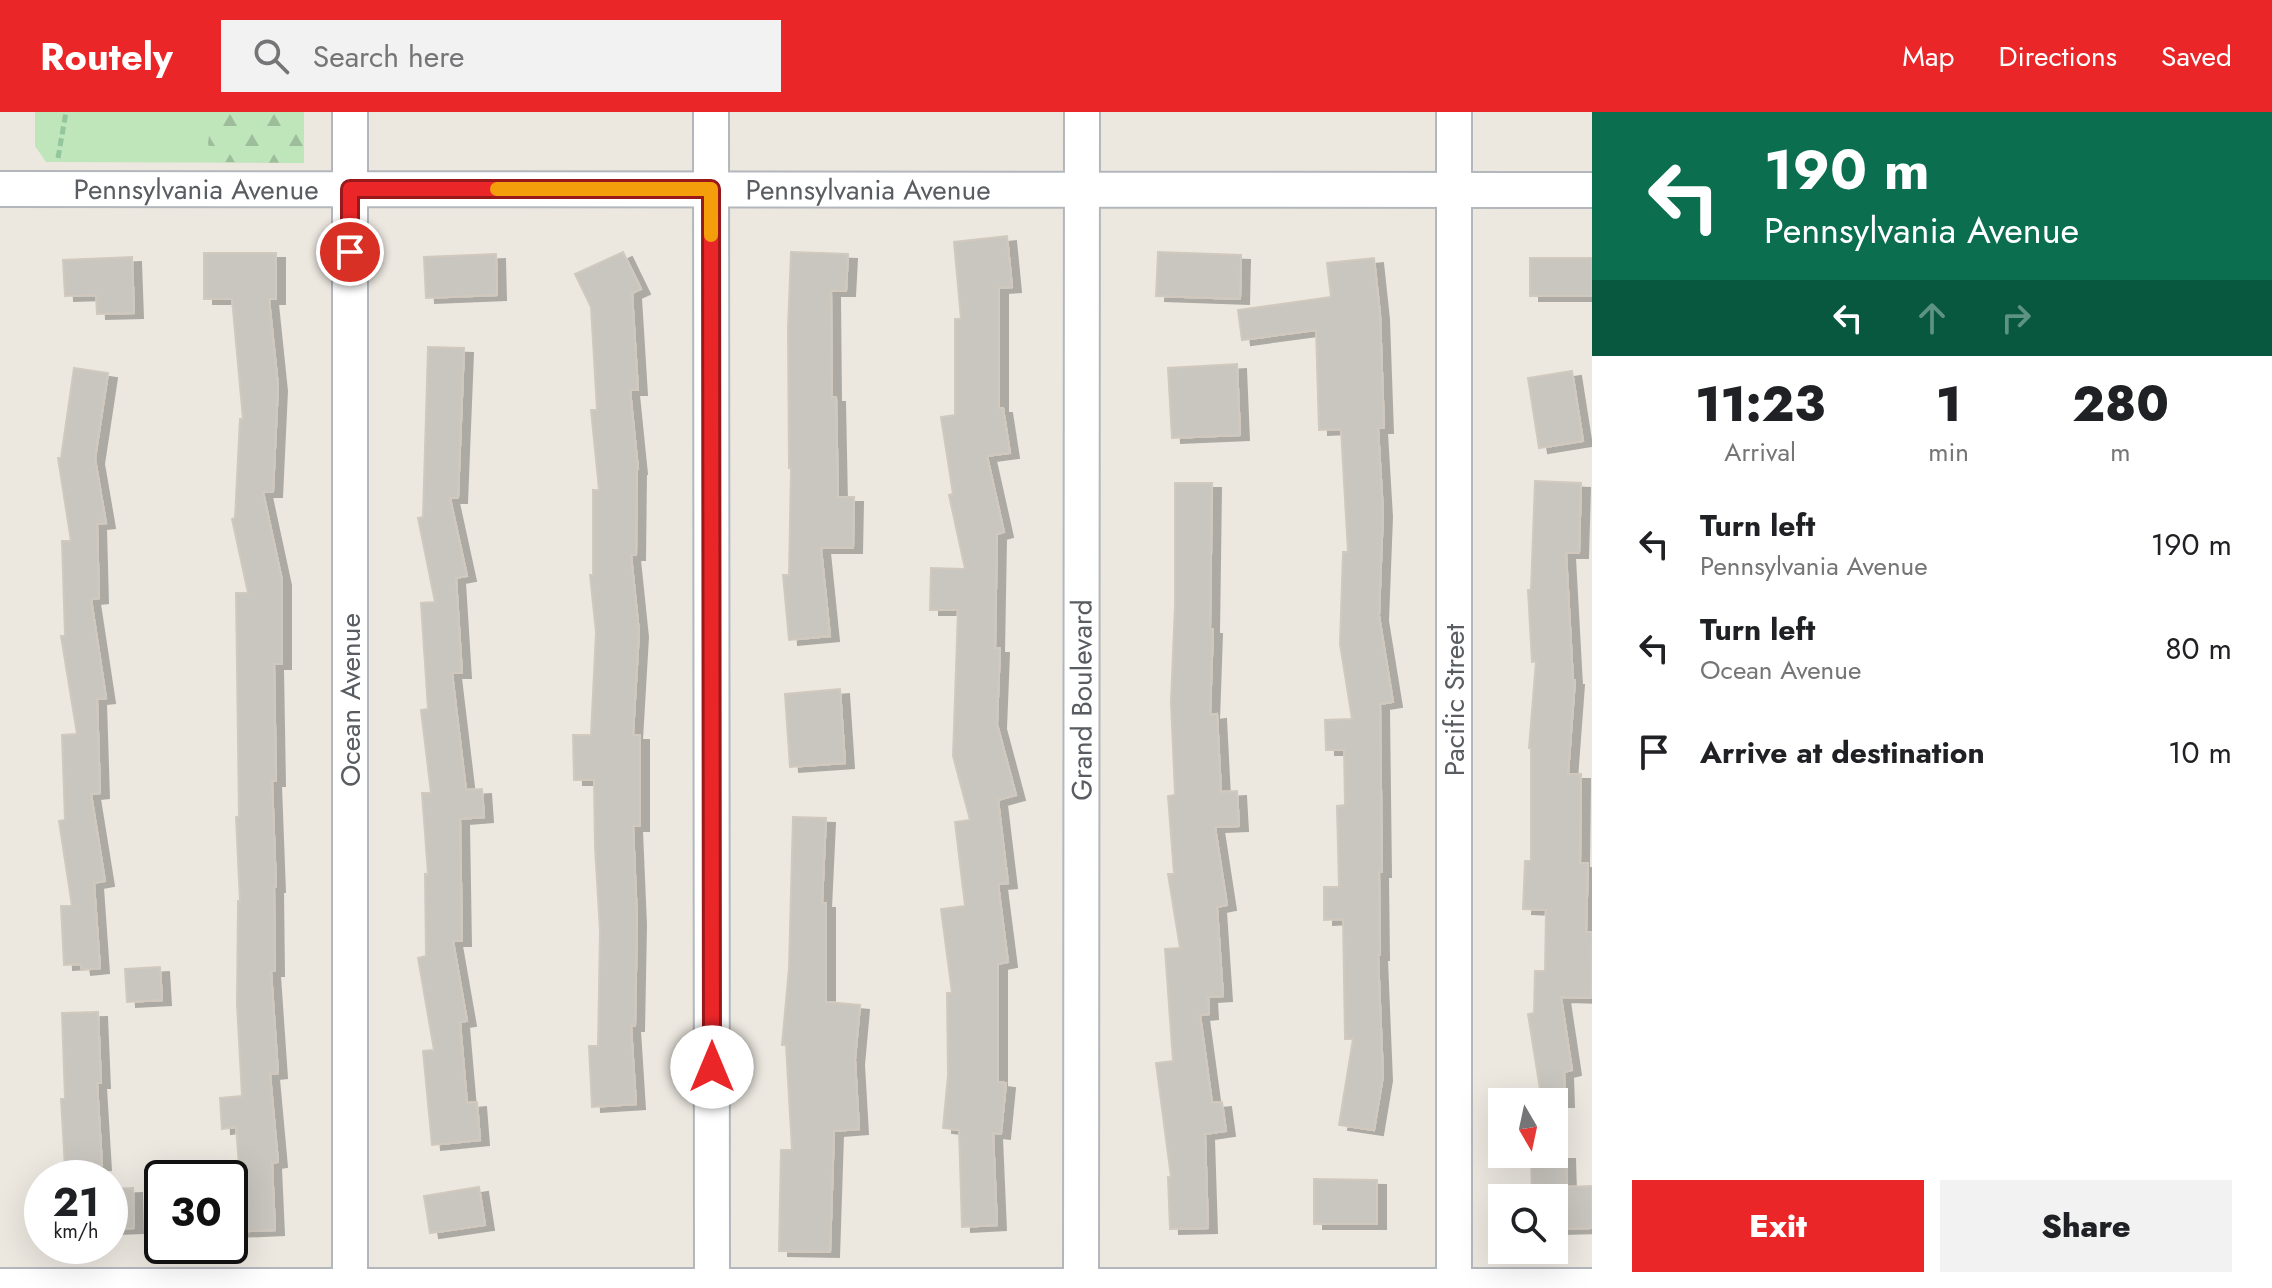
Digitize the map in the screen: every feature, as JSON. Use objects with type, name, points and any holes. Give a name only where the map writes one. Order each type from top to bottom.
[{"type":"street","name":"Ocean Avenue","points":[[350,112],[350,1287]]},
{"type":"street","points":[[711,112],[712,1287]]},
{"type":"street","name":"Grand Boulevard","points":[[1081,1287],[1082,112]]},
{"type":"street","name":"Pacific Street","points":[[1454,112],[1454,1287]]},
{"type":"street","name":"Pennsylvania Avenue","points":[[0,189],[1592,190]]},
{"type":"street","points":[[0,1286],[1592,1286]]},
{"type":"path","points":[[53,189],[66,112]]},
{"type":"green space","points":[[35,112],[304,112],[304,163],[46,162],[35,146]]},
{"type":"green space","points":[[232,112],[304,112],[304,163],[213,162],[208,143],[210,129]]},
{"type":"building","points":[[1007,236],[1012,287],[999,288],[999,408],[1003,408],[1010,453],[987,456],[1004,532],[997,534],[995,648],[1000,648],[997,724],[1016,795],[998,800],[1008,883],[998,884],[1008,962],[998,964],[998,1082],[1006,1083],[1001,1134],[993,1133],[997,1225],[962,1227],[959,1130],[943,1128],[948,1075],[947,993],[952,993],[941,909],[965,906],[955,822],[970,820],[953,756],[958,610],[930,610],[931,568],[965,569],[949,495],[953,494],[941,417],[955,415],[955,319],[961,319],[954,242]]},
{"type":"building","points":[[623,252],[641,289],[632,293],[638,390],[630,390],[638,469],[636,555],[631,555],[639,632],[633,735],[640,735],[640,826],[633,826],[637,920],[635,1026],[631,1026],[636,1104],[592,1107],[589,1046],[598,1046],[600,931],[594,780],[574,780],[573,735],[591,735],[596,632],[590,575],[593,575],[593,490],[599,490],[591,410],[597,410],[591,307],[575,274]]},
{"type":"building","points":[[791,252],[848,254],[846,291],[831,291],[832,397],[836,397],[838,497],[854,497],[853,548],[821,548],[830,636],[789,640],[783,575],[789,575],[791,468],[788,328]]},
{"type":"building","points":[[1158,252],[1241,255],[1240,299],[1156,296]]},
{"type":"building","points":[[204,253],[276,253],[276,299],[269,299],[278,386],[273,492],[263,492],[282,580],[282,664],[274,664],[276,781],[272,781],[276,887],[275,971],[271,971],[278,1073],[270,1074],[278,1162],[272,1163],[275,1230],[248,1231],[248,1160],[239,1160],[236,1127],[222,1129],[220,1098],[242,1096],[237,1004],[240,901],[236,817],[239,817],[236,593],[248,593],[232,519],[235,518],[240,419],[243,419],[232,299],[204,299]]},
{"type":"building","points":[[496,254],[497,295],[426,298],[424,257]]},
{"type":"building","points":[[132,257],[134,313],[97,314],[96,295],[65,296],[63,260]]},
{"type":"building","points":[[1374,258],[1380,314],[1384,428],[1378,428],[1383,512],[1379,616],[1393,702],[1380,704],[1382,872],[1379,872],[1378,955],[1383,1076],[1374,1130],[1339,1125],[1353,1039],[1345,1039],[1343,919],[1324,920],[1324,887],[1339,887],[1337,806],[1345,805],[1344,750],[1326,750],[1325,720],[1352,719],[1340,644],[1343,552],[1348,552],[1341,429],[1319,430],[1316,330],[1242,340],[1238,310],[1331,297],[1327,263]]},
{"type":"building","points":[[1530,258],[1592,258],[1592,296],[1530,296]]},
{"type":"building","points":[[428,347],[464,348],[458,498],[450,498],[467,576],[456,578],[462,673],[452,673],[466,790],[482,789],[484,817],[460,819],[462,941],[453,941],[467,1021],[460,1022],[467,1103],[477,1102],[480,1140],[432,1145],[423,1051],[434,1050],[418,958],[426,956],[425,874],[428,874],[422,793],[431,793],[421,710],[428,709],[421,603],[435,602],[418,518],[423,517]]},
{"type":"building","points":[[1237,364],[1240,435],[1172,438],[1168,368]]},
{"type":"building","points":[[74,368],[108,373],[95,459],[106,523],[97,524],[99,598],[91,599],[106,698],[97,699],[100,793],[91,794],[105,881],[94,883],[100,968],[82,970],[81,964],[64,965],[61,906],[72,906],[59,821],[65,820],[62,735],[77,734],[61,636],[65,636],[62,541],[71,541],[58,458],[61,458]]},
{"type":"building","points":[[1572,371],[1583,441],[1539,448],[1528,378]]},
{"type":"building","points":[[1535,481],[1581,483],[1579,553],[1566,553],[1575,680],[1568,774],[1581,774],[1580,863],[1588,863],[1586,932],[1592,932],[1591,998],[1561,997],[1572,1070],[1564,1072],[1565,1088],[1540,1088],[1528,1014],[1534,1013],[1535,971],[1545,971],[1546,910],[1523,909],[1525,861],[1531,861],[1529,748],[1536,661],[1532,662],[1528,590],[1531,590]]},
{"type":"building","points":[[1175,483],[1212,483],[1210,715],[1217,714],[1221,792],[1237,791],[1239,826],[1215,827],[1227,905],[1217,907],[1223,996],[1208,997],[1209,1014],[1200,1015],[1212,1103],[1222,1102],[1226,1131],[1205,1134],[1208,1228],[1170,1229],[1168,1177],[1171,1177],[1156,1063],[1173,1061],[1165,949],[1180,948],[1168,874],[1174,874],[1168,796],[1175,795],[1171,702]]},
{"type":"building","points":[[840,689],[845,763],[790,767],[785,694]]},
{"type":"building","points":[[793,817],[826,818],[822,903],[826,903],[826,1002],[860,1005],[855,1060],[859,1129],[834,1131],[830,1252],[779,1251],[781,1150],[792,1150],[786,1045],[782,1045],[789,968]]},
{"type":"building","points":[[160,967],[162,1000],[127,1002],[125,969]]},
{"type":"building","points":[[98,1012],[101,1083],[97,1083],[102,1160],[65,1160],[61,1099],[65,1099],[62,1013]]},
{"type":"building","points":[[1531,1168],[1566,1168],[1567,1184],[1532,1184]]},
{"type":"building","points":[[1314,1179],[1377,1180],[1377,1224],[1314,1224]]},
{"type":"building","points":[[1592,1186],[1592,1228],[1568,1229],[1568,1187]]},
{"type":"building","points":[[479,1187],[485,1225],[430,1233],[424,1196]]},
{"type":"building","points":[[128,1188],[133,1188],[134,1228],[128,1228]]},
{"type":"slow traffic","points":[[497,189],[711,189],[711,235]]},
{"type":"route","points":[[350,252],[350,189],[711,189],[712,1067]]}]
